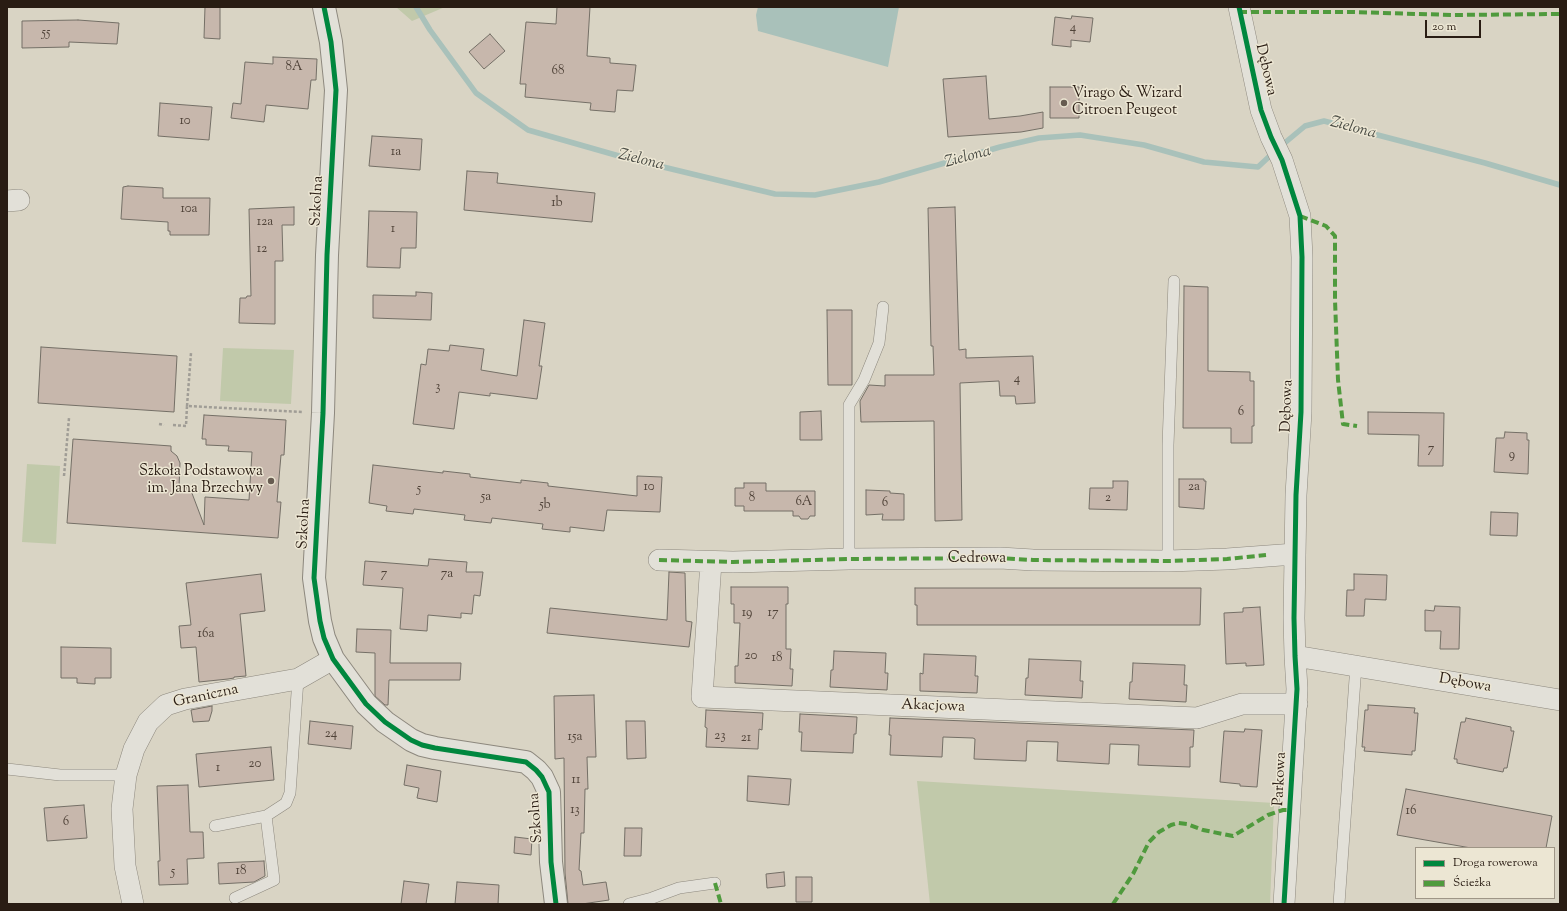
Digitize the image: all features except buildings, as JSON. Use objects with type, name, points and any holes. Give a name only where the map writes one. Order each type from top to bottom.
[{"type":"street","name":"Szkolna","points":[[324,7],[331,42],[336,90],[327,255],[323,413],[314,578],[324,638],[333,659],[366,704],[385,722],[411,740],[422,745],[435,748],[526,762],[536,770],[549,792],[552,862],[556,904]]},
{"type":"street","name":"Dębowa","points":[[1239,7],[1261,110],[1271,138],[1282,160],[1300,216],[1302,257],[1301,412],[1296,495],[1295,656],[1560,700]]},
{"type":"street","name":"Cedrowa","points":[[659,560],[711,562],[1000,558],[1033,560],[1168,561],[1227,559],[1295,554]]},
{"type":"street","name":"Akacjowa","points":[[711,562],[702,697],[1197,718],[1242,704],[1297,704]]},
{"type":"street","name":"Parkowa","points":[[1284,904],[1297,704],[1295,656]]},
{"type":"street","name":"Graniczna","points":[[133,904],[125,866],[122,809],[126,775],[134,749],[148,722],[166,705],[204,695],[298,679],[333,659]]},
{"type":"lane","points":[[1168,561],[1168,445],[1174,281]]},
{"type":"lane","points":[[848,559],[849,405],[864,380],[879,343],[883,307]]},
{"type":"lane","points":[[1339,904],[1356,665]]},
{"type":"lane","points":[[215,826],[266,816],[286,803],[290,793],[298,679]]},
{"type":"lane","points":[[7,769],[60,775],[126,775]]},
{"type":"lane","points":[[235,898],[274,880],[266,816]]},
{"type":"lane","points":[[628,904],[652,898],[679,888],[715,883]]},
{"type":"path","points":[[173,425],[186,426],[191,354]]},
{"type":"path","points":[[187,406],[323,413]]},
{"type":"path","points":[[64,476],[69,418]]},
{"type":"path","points":[[159,424],[164,425]]},
{"type":"green space","points":[[396,7],[445,7],[412,21]]},
{"type":"green space","points":[[223,348],[294,350],[291,404],[220,401]]},
{"type":"green space","points":[[27,464],[60,466],[56,544],[22,542]]},
{"type":"green space","points":[[917,781],[1274,803],[1270,904],[930,904]]},
{"type":"water","points":[[758,7],[899,7],[888,67],[758,31],[756,15]]},
{"type":"waterway","name":"Zielona","points":[[416,7],[430,30],[476,93],[528,130],[626,158],[775,194],[815,195],[879,182],[1000,147],[1039,138],[1080,135],[1144,145],[1204,162],[1258,167],[1274,152]]},
{"type":"waterway","name":"Zielona","points":[[1281,146],[1305,126],[1324,121],[1485,163],[1560,185]]},
{"type":"marked path","points":[[1239,12],[1351,12],[1453,15],[1560,14]]},
{"type":"marked path","points":[[1300,216],[1326,226],[1335,236],[1335,300],[1338,380],[1343,424],[1357,426]]},
{"type":"marked path","points":[[659,560],[733,562],[849,559],[1000,558],[1033,560],[1168,561],[1227,559],[1266,555]]},
{"type":"marked path","points":[[1113,904],[1133,874],[1149,842],[1159,832],[1171,825],[1178,823],[1187,824],[1203,830],[1233,836],[1268,815],[1283,810],[1291,810]]},
{"type":"marked path","points":[[715,883],[721,904]]},
{"type":"cycle path","points":[[324,7],[331,42],[336,90],[327,255],[323,413],[314,578],[324,638],[333,659],[366,704],[385,722],[411,740],[422,745],[435,748],[526,762],[536,770],[542,777],[549,792],[551,862],[556,904]]},
{"type":"cycle path","points":[[1239,7],[1261,110],[1271,137],[1282,160],[1300,216],[1302,257],[1301,412],[1296,495],[1294,618],[1297,689],[1284,904]]},
{"type":"place","name":"Virago & Wizard Citroen Peugeot","points":[[1064,103]]},
{"type":"place","name":"Szkoła Podstawowa im. Jana Brzechwy","points":[[271,481]]}]
